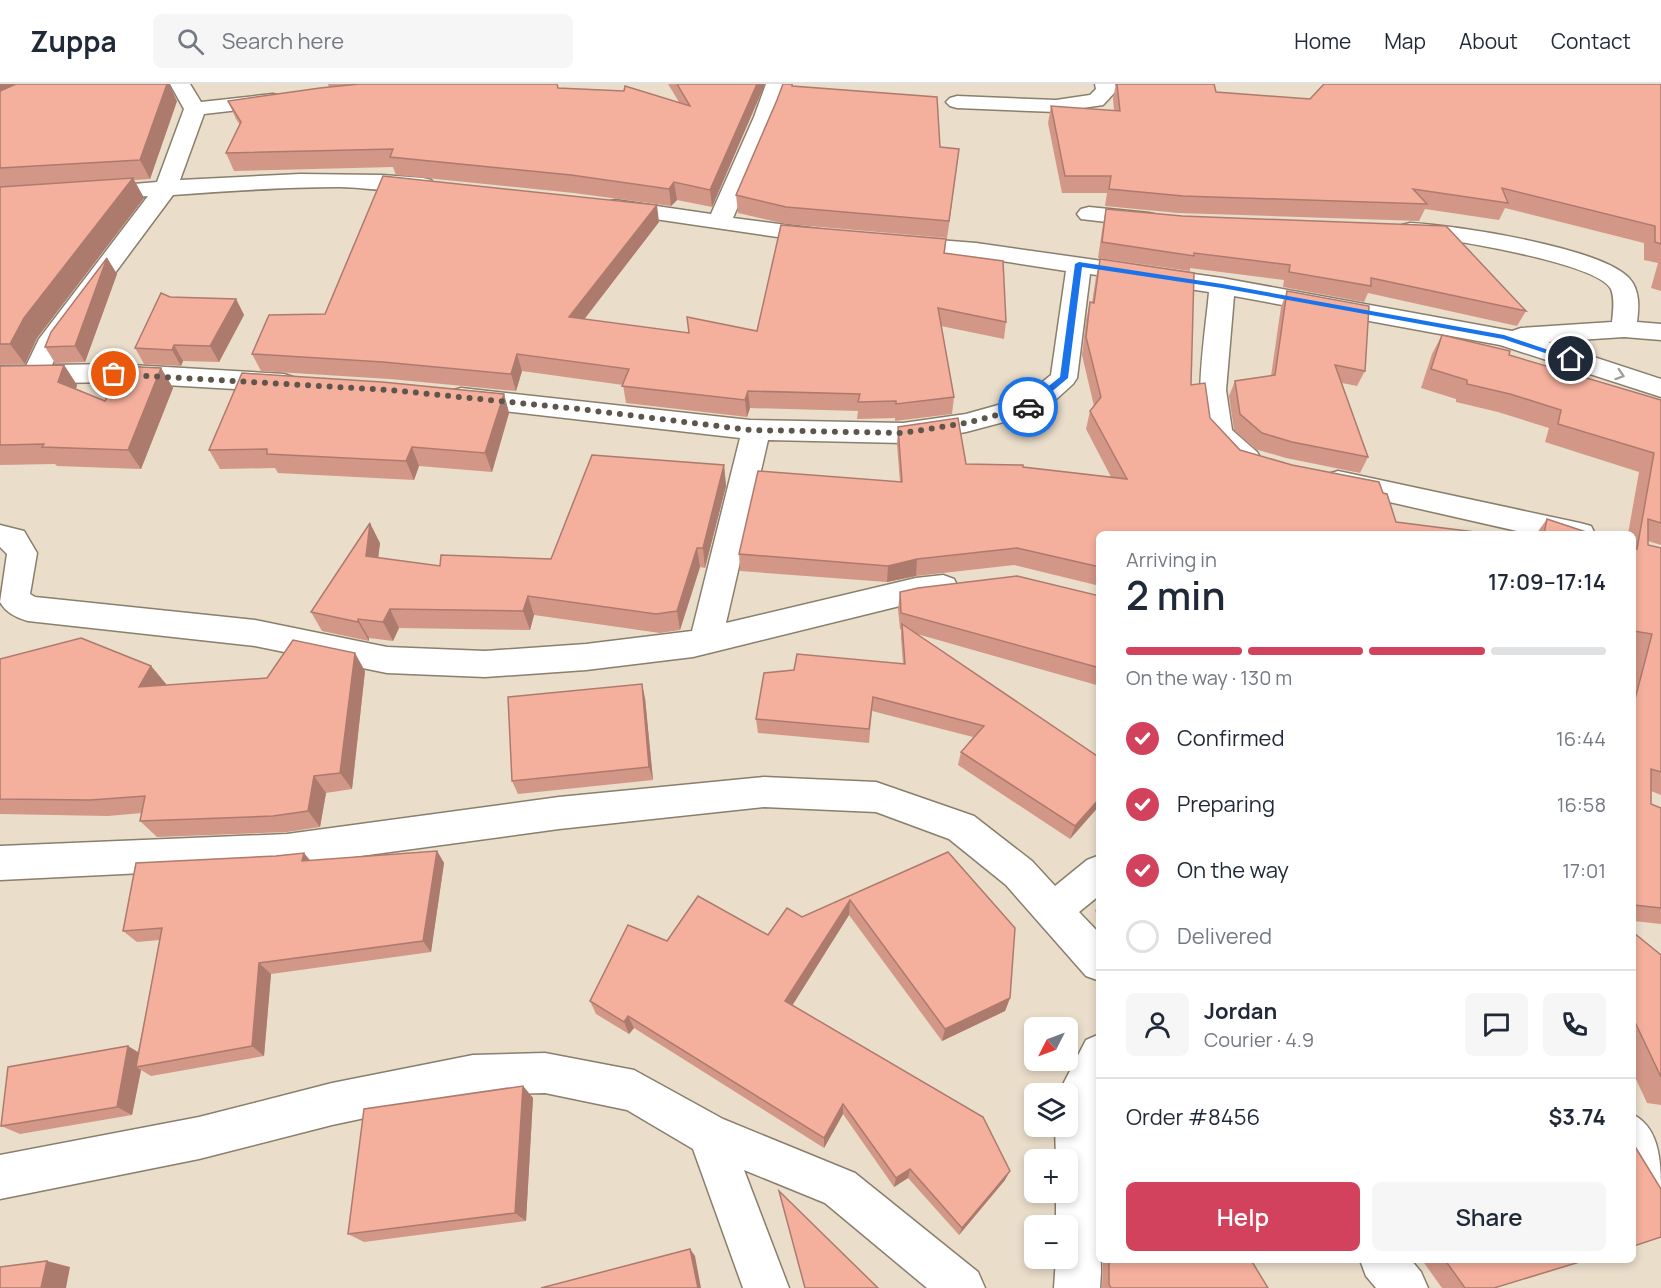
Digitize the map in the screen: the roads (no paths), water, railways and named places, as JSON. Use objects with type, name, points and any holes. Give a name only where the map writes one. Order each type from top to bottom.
[{"type":"street","points":[[180,84],[195,109]]},
{"type":"street","points":[[719,223],[765,117],[776,84]]},
{"type":"street","points":[[957,102],[1056,106],[1096,101],[1107,90],[1105,84]]},
{"type":"street","points":[[195,109],[292,98]]},
{"type":"street","points":[[35,375],[48,345],[166,188],[195,109]]},
{"type":"street","points":[[78,194],[282,180],[336,179],[446,188]]},
{"type":"street","points":[[596,205],[670,214],[781,233],[976,250],[1222,286],[1504,337],[1661,388]]},
{"type":"street","points":[[1089,214],[1167,221]]},
{"type":"street","points":[[1386,229],[1433,231],[1578,261],[1611,275],[1620,284],[1626,300],[1624,329]]},
{"type":"street","points":[[437,394],[756,431],[903,433],[966,423],[1032,405],[1064,378],[1079,264]]},
{"type":"street","points":[[1222,286],[1213,390],[1220,434],[1244,458],[1275,467]]},
{"type":"street","points":[[1504,337],[1624,329],[1661,332]]},
{"type":"street","points":[[0,375],[114,374],[307,385]]},
{"type":"street","points":[[706,640],[756,431]]},
{"type":"street","points":[[1308,474],[1567,531]]},
{"type":"street","points":[[0,536],[13,539],[22,553],[14,599],[28,609],[255,633],[387,660],[485,664],[586,657],[693,644],[916,590],[970,584]]},
{"type":"street","points":[[0,864],[287,850],[559,813],[764,792],[876,797],[961,827],[1018,873],[1096,959]]},
{"type":"street","points":[[1052,911],[1096,875]]},
{"type":"street","points":[[1077,1288],[1079,1272],[1076,1101],[1096,1062]]},
{"type":"street","points":[[0,1177],[199,1138],[332,1104],[473,1075],[545,1073],[634,1091],[709,1135],[840,1188],[962,1288]]},
{"type":"street","points":[[709,1135],[766,1288]]},
{"type":"street","points":[[1636,1139],[1661,1177]]},
{"type":"street","points":[[1384,1263],[1405,1288]]}]
